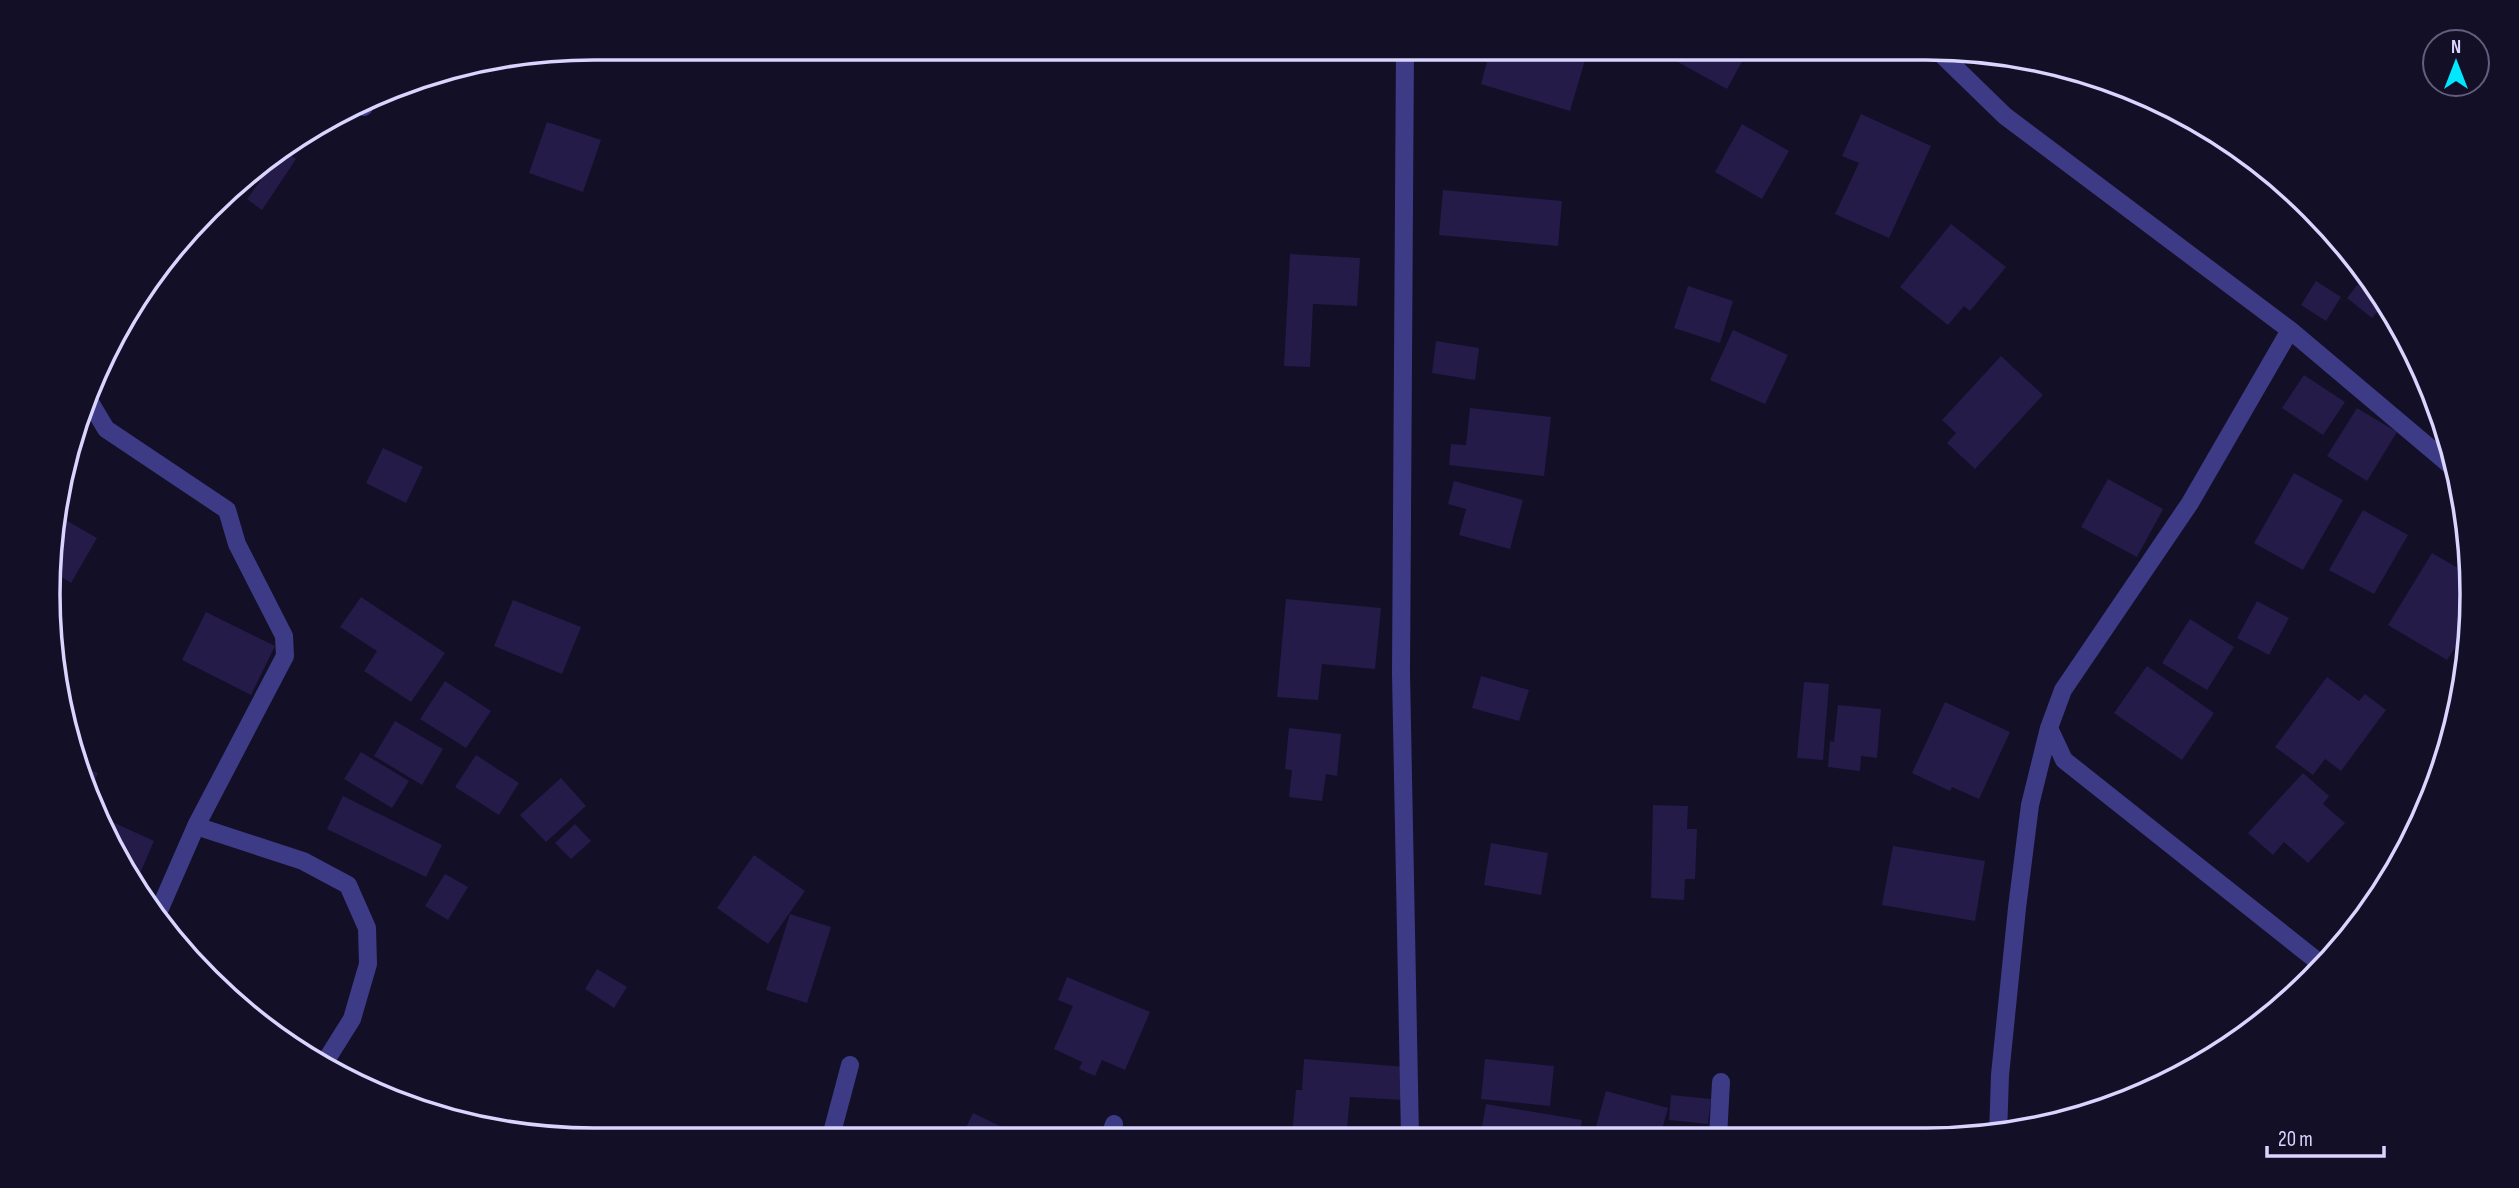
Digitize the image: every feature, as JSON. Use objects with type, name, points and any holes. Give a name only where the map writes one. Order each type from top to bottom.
[{"type":"street","points":[[1405,60],[1401,673],[1410,1128]]},
{"type":"street","points":[[1948,61],[2005,116],[2290,330],[2441,458]]},
{"type":"street","points":[[1998,1123],[2000,1074],[2030,805],[2049,728],[2063,690],[2190,503],[2290,330]]},
{"type":"street","points":[[93,408],[106,429],[227,510],[237,544],[284,636],[285,656],[196,826],[161,906]]},
{"type":"street","points":[[2049,728],[2064,760],[2315,959]]},
{"type":"street","points":[[196,826],[303,861],[348,885],[367,928],[368,964],[352,1019],[328,1057]]},
{"type":"street","points":[[833,1128],[850,1065]]},
{"type":"street","points":[[1718,1128],[1721,1082]]},
{"type":"building","points":[[1480,60],[1585,60],[1570,111],[1481,84],[1487,62]]},
{"type":"building","points":[[1674,60],[1743,60],[1727,89]]},
{"type":"building","points":[[1861,114],[1931,146],[1889,238],[1835,214],[1859,163],[1842,156]]},
{"type":"building","points":[[547,122],[601,140],[583,192],[529,173]]},
{"type":"building","points":[[1742,124],[1789,151],[1762,199],[1715,172]]},
{"type":"building","points":[[290,155],[296,159],[262,210],[247,199],[261,180],[259,178]]},
{"type":"building","points":[[1443,190],[1562,201],[1558,246],[1439,235]]},
{"type":"building","points":[[1951,224],[2006,267],[1970,311],[1964,306],[1948,325],[1900,287]]},
{"type":"building","points":[[1290,254],[1360,258],[1357,306],[1313,304],[1310,367],[1284,366]]},
{"type":"building","points":[[2316,281],[2341,297],[2326,321],[2301,305]]},
{"type":"building","points":[[2359,283],[2378,311],[2372,318],[2347,298]]},
{"type":"building","points":[[1688,286],[1733,301],[1720,343],[1674,328]]},
{"type":"building","points":[[1733,330],[1788,355],[1765,404],[1710,380]]},
{"type":"building","points":[[1436,341],[1479,348],[1475,380],[1432,373]]},
{"type":"building","points":[[2001,356],[2043,395],[1975,469],[1947,443],[1956,433],[1942,420]]},
{"type":"building","points":[[2304,375],[2345,402],[2323,435],[2282,408]]},
{"type":"building","points":[[1470,408],[1551,417],[1544,476],[1449,465],[1451,444],[1466,445]]},
{"type":"building","points":[[2357,408],[2397,432],[2367,481],[2327,456]]},
{"type":"building","points":[[383,448],[423,467],[406,503],[366,483]]},
{"type":"building","points":[[2294,473],[2343,500],[2303,570],[2254,543]]},
{"type":"building","points":[[2108,479],[2163,509],[2137,557],[2081,527]]},
{"type":"building","points":[[1454,481],[1523,500],[1510,549],[1459,535],[1466,509],[1448,504]]},
{"type":"building","points":[[2363,510],[2408,535],[2374,594],[2329,570]]},
{"type":"building","points":[[65,520],[97,538],[71,583],[60,576]]},
{"type":"building","points":[[2432,553],[2459,568],[2460,594],[2457,645],[2447,660],[2388,625]]},
{"type":"building","points":[[361,597],[445,653],[411,702],[364,671],[377,651],[340,627]]},
{"type":"building","points":[[1286,599],[1381,608],[1375,669],[1322,664],[1318,700],[1277,697]]},
{"type":"building","points":[[513,600],[581,627],[562,674],[494,646]]},
{"type":"building","points":[[2257,601],[2289,618],[2269,655],[2237,638]]},
{"type":"building","points":[[206,612],[275,646],[251,695],[182,660]]},
{"type":"building","points":[[2190,619],[2234,647],[2207,690],[2162,663]]},
{"type":"building","points":[[2147,666],[2214,713],[2182,760],[2114,713]]},
{"type":"building","points":[[1481,676],[1529,690],[1519,721],[1472,708]]},
{"type":"building","points":[[2327,677],[2359,701],[2365,694],[2386,710],[2341,771],[2325,759],[2313,775],[2275,747]]},
{"type":"building","points":[[445,681],[491,711],[466,748],[420,719]]},
{"type":"building","points":[[1804,682],[1829,684],[1823,760],[1797,758]]},
{"type":"building","points":[[1945,702],[2010,732],[1979,799],[1952,787],[1950,791],[1912,773]]},
{"type":"building","points":[[1838,705],[1881,709],[1877,758],[1861,756],[1860,771],[1828,767],[1830,741],[1834,742]]},
{"type":"building","points":[[395,721],[443,749],[422,785],[374,756]]},
{"type":"building","points":[[1289,728],[1341,734],[1337,776],[1326,774],[1322,801],[1289,797],[1292,770],[1285,769]]},
{"type":"building","points":[[361,752],[409,781],[392,808],[344,779]]},
{"type":"building","points":[[476,755],[519,783],[499,815],[455,787]]},
{"type":"building","points":[[89,770],[98,773],[94,782]]},
{"type":"building","points":[[2303,773],[2329,796],[2323,804],[2345,823],[2308,863],[2284,842],[2273,855],[2248,833]]},
{"type":"building","points":[[561,778],[586,806],[546,842],[520,815]]},
{"type":"building","points":[[343,796],[442,845],[426,877],[327,829]]},
{"type":"building","points":[[1653,805],[1688,806],[1687,829],[1697,829],[1695,879],[1685,879],[1684,900],[1651,898]]},
{"type":"building","points":[[111,821],[154,841],[140,874]]},
{"type":"building","points":[[575,824],[591,841],[571,859],[555,843]]},
{"type":"building","points":[[1491,843],[1548,853],[1541,895],[1484,885]]},
{"type":"building","points":[[1893,846],[1985,861],[1975,921],[1882,905]]},
{"type":"building","points":[[754,855],[805,891],[768,944],[717,908]]},
{"type":"building","points":[[445,874],[468,887],[448,920],[425,906]]},
{"type":"building","points":[[790,914],[831,927],[807,1003],[766,990]]},
{"type":"building","points":[[597,969],[627,987],[614,1008],[585,989]]},
{"type":"building","points":[[1067,977],[1150,1012],[1125,1070],[1102,1060],[1095,1076],[1079,1069],[1082,1062],[1054,1049],[1073,1006],[1058,1000]]},
{"type":"building","points":[[1304,1059],[1407,1067],[1405,1100],[1350,1097],[1347,1128],[1293,1128],[1296,1090],[1302,1090]]},
{"type":"building","points":[[1485,1059],[1554,1066],[1550,1106],[1481,1099]]},
{"type":"building","points":[[1606,1091],[1668,1108],[1662,1128],[1596,1128]]},
{"type":"building","points":[[1671,1095],[1711,1099],[1708,1124],[1669,1120]]},
{"type":"building","points":[[1486,1104],[1582,1120],[1581,1128],[1482,1128]]},
{"type":"building","points":[[973,1113],[1004,1128],[966,1128]]}]
